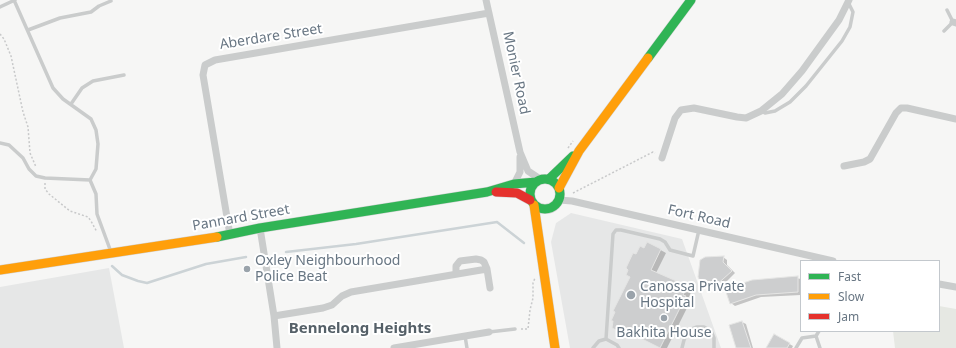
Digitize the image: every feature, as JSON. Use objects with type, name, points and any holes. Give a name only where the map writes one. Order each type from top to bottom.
[{"type":"main road","points":[[532,203],[537,208],[545,210],[552,208],[559,200],[559,188],[579,151],[691,0]]},
{"type":"main road","points":[[555,346],[532,203],[529,195],[530,189],[579,151]]},
{"type":"main road","points":[[542,180],[554,182],[559,188]]},
{"type":"main road","name":"Pannard Street","points":[[0,270],[230,235],[260,228],[487,192],[514,184],[542,180]]},
{"type":"main road","name":"Pannard Street","points":[[487,192],[517,193],[532,203]]},
{"type":"main road","points":[[538,239],[545,210]]},
{"type":"street","name":"Monier Road","points":[[486,0],[520,152],[528,171],[542,180]]},
{"type":"street","points":[[662,158],[675,118],[681,110],[694,108],[746,118],[761,111],[782,94],[802,71],[839,20],[849,1]]},
{"type":"street","name":"Aberdare Street","points":[[230,235],[203,75],[205,65],[215,60],[489,13]]},
{"type":"street","points":[[844,166],[864,162],[870,159],[896,113],[901,108],[956,119]]},
{"type":"street","name":"Monier Road","points":[[514,184],[520,172],[520,152]]},
{"type":"street","name":"Fort Road","points":[[559,200],[572,201],[829,260]]},
{"type":"street","points":[[260,228],[274,316],[277,348]]},
{"type":"street","points":[[456,274],[456,266],[460,262],[476,258],[481,260],[484,262],[487,269],[490,288]]},
{"type":"street","points":[[274,316],[323,308],[332,305],[342,296],[351,292],[487,269]]},
{"type":"street","points":[[940,284],[956,287]]},
{"type":"street","points":[[394,348],[488,332]]},
{"type":"lane","points":[[0,7],[14,0],[53,88],[63,99],[91,119],[96,130],[98,144],[96,169],[90,180]]},
{"type":"lane","points":[[28,30],[60,18],[91,12],[99,6],[111,1]]},
{"type":"lane","points":[[761,111],[765,113],[775,111],[790,102],[806,86],[824,64],[842,41],[850,27],[853,12],[849,1]]},
{"type":"lane","points":[[944,31],[954,23],[947,10]]},
{"type":"lane","points":[[71,104],[82,88],[93,81],[124,75]]},
{"type":"lane","points":[[0,143],[9,145],[23,158],[29,169],[36,176],[45,178],[90,180]]},
{"type":"lane","points":[[90,180],[96,194],[97,214],[111,253]]},
{"type":"lane","points":[[606,340],[613,234],[616,230],[660,239],[665,242],[670,250],[693,256],[699,230]]},
{"type":"lane","points":[[682,348],[689,330],[697,327],[711,331],[714,338],[714,348]]},
{"type":"lane","points":[[488,332],[515,329]]},
{"type":"lane","points":[[818,332],[816,336],[820,348]]},
{"type":"lane","points":[[465,336],[467,348]]},
{"type":"lane","points":[[796,348],[802,338],[816,336]]},
{"type":"lane","points":[[593,348],[600,342],[606,340],[617,345],[619,348]]},
{"type":"path","points":[[0,34],[4,39],[11,56],[22,112],[28,127],[30,153],[33,163],[38,170],[44,174],[45,189],[70,211],[88,217],[98,235]]},
{"type":"path","points":[[573,193],[653,152],[662,158]]},
{"type":"path","points":[[515,329],[528,329],[533,298],[533,282],[536,276]]},
{"type":"shaded area","name":"Canossa Private Hospital","points":[[571,213],[682,239],[721,348],[570,348],[551,242],[556,223]]},
{"type":"shaded area","points":[[109,268],[124,348],[0,348],[0,287]]},
{"type":"shaded area","points":[[940,306],[956,309],[956,348],[895,348],[893,332],[940,332]]},
{"type":"building","points":[[647,242],[661,249],[651,270],[688,286],[683,295],[686,296],[660,348],[624,328],[622,333],[612,328],[613,321],[611,321],[615,312],[613,311],[630,277],[626,275],[628,270],[626,268],[633,253],[636,254],[640,246],[644,248]]},
{"type":"building","points":[[724,256],[723,262],[732,271],[714,287],[701,283],[698,277],[700,260],[705,257]]},
{"type":"building","points":[[798,276],[798,292],[756,295],[730,304],[725,289],[752,280]]},
{"type":"building","points":[[742,321],[751,348],[736,348],[729,325]]},
{"type":"building","points":[[774,334],[790,343],[787,348],[766,348]]},
{"type":"waterway","points":[[286,252],[356,244],[497,222],[524,243]]},
{"type":"waterway","points":[[112,266],[122,275],[147,283],[206,264],[246,257]]},
{"type":"traffic: fast","points":[[648,58],[691,0]]},
{"type":"traffic: fast","points":[[549,179],[573,156]]},
{"type":"traffic: fast","points":[[545,179],[556,183],[560,194],[556,205],[545,209],[534,205],[530,194],[534,183],[545,179]]},
{"type":"traffic: fast","points":[[217,237],[260,228],[487,192],[514,184],[536,182]]},
{"type":"traffic: slow","points":[[559,188],[579,151],[648,58]]},
{"type":"traffic: slow","points":[[534,205],[555,348]]},
{"type":"traffic: slow","points":[[0,270],[217,237]]},
{"type":"traffic: jam","points":[[496,192],[517,193],[530,200]]},
{"type":"place","name":"Oxley Neighbourhood Police Beat","points":[[247,269]]},
{"type":"place","name":"Canossa Private Hospital","points":[[631,295]]},
{"type":"place","name":"Bakhita House","points":[[664,318]]},
{"type":"district","name":"Bennelong Heights","points":[[360,329]]}]
